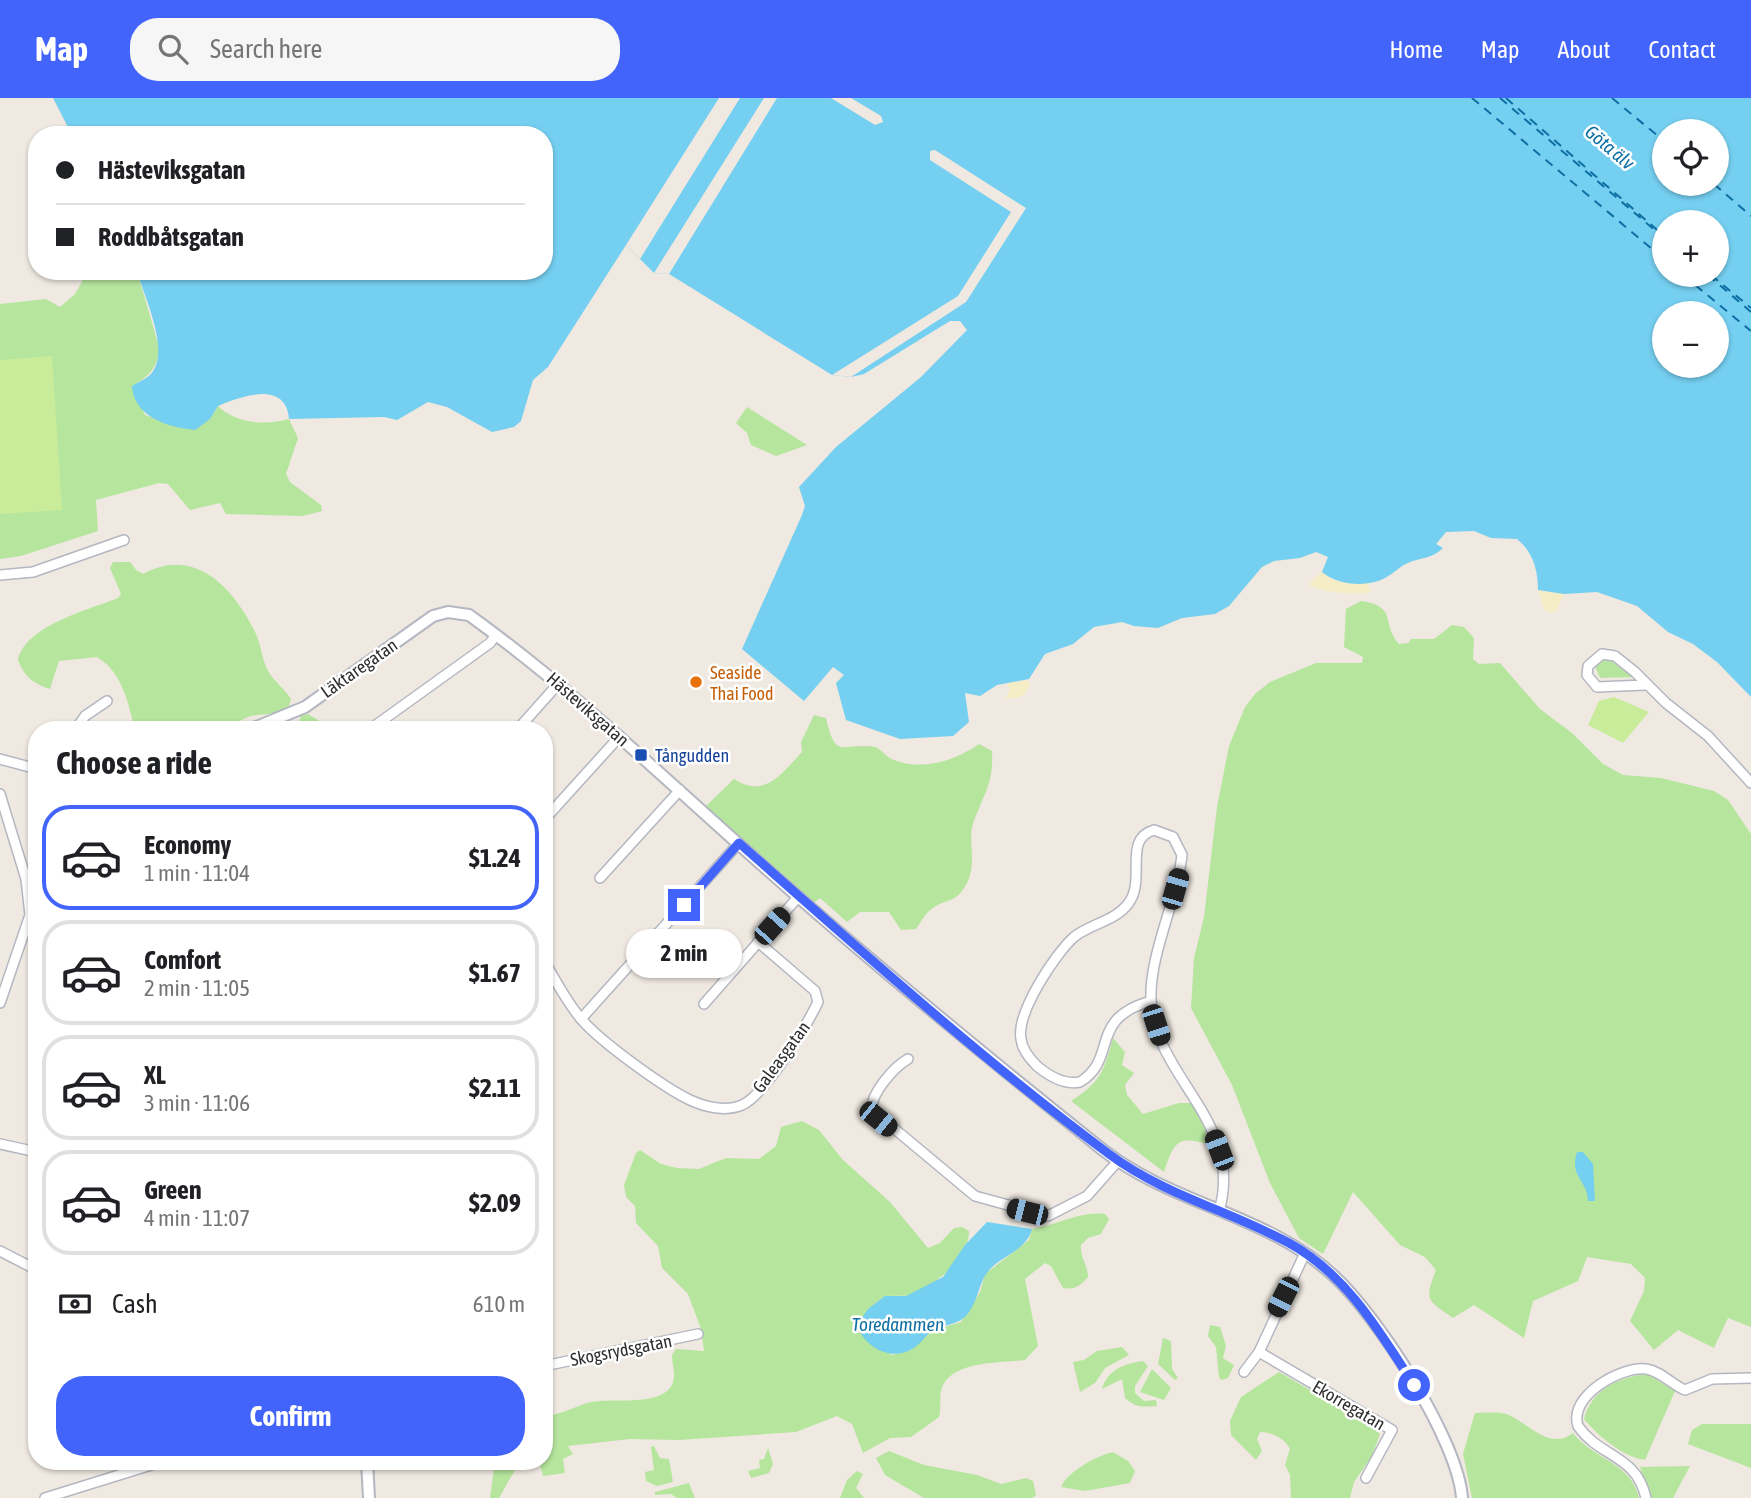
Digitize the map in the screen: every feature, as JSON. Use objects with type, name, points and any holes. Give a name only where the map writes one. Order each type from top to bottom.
[{"type":"street","points":[[0,576],[33,572],[124,540]]},
{"type":"street","name":"Läktaregatan","points":[[270,721],[305,706],[433,616],[448,612],[469,615]]},
{"type":"street","name":"Hästeviksgatan","points":[[469,615],[559,683],[873,963],[1118,1161],[1163,1188],[1219,1211],[1305,1253],[1349,1292],[1422,1398],[1450,1449],[1458,1468],[1462,1498]]},
{"type":"street","points":[[382,721],[490,643],[496,635]]},
{"type":"street","points":[[1645,685],[1597,687],[1587,675],[1588,666],[1602,654],[1615,656],[1645,685],[1707,736],[1751,783]]},
{"type":"street","points":[[525,721],[559,683]]},
{"type":"street","points":[[81,721],[107,701]]},
{"type":"street","points":[[553,810],[620,736]]},
{"type":"street","points":[[0,759],[28,767]]},
{"type":"street","points":[[600,878],[680,790]]},
{"type":"street","points":[[0,794],[26,879],[28,897]]},
{"type":"street","points":[[1151,1001],[1119,1014],[1107,1032],[1097,1069],[1080,1083],[1061,1080],[1037,1065],[1025,1052],[1021,1028],[1035,992],[1055,957],[1076,935],[1127,906],[1138,886],[1138,842],[1144,834],[1159,830],[1172,838],[1182,855],[1151,1001],[1161,1041],[1205,1113],[1219,1152],[1226,1186],[1219,1211]]},
{"type":"street","points":[[581,1019],[739,843]]},
{"type":"street","points":[[704,1004],[799,896]]},
{"type":"street","points":[[0,1003],[28,921]]},
{"type":"street","name":"Galeasgatan","points":[[553,975],[581,1019],[690,1100],[719,1108],[742,1105],[758,1091],[794,1044],[818,1002],[815,992],[758,942]]},
{"type":"street","points":[[908,1059],[892,1072],[872,1101],[872,1111],[975,1196],[1048,1216],[1087,1196],[1118,1161]]},
{"type":"street","points":[[0,1144],[28,1150]]},
{"type":"street","points":[[0,1251],[28,1265]]},
{"type":"street","points":[[1244,1372],[1259,1352],[1305,1253]]},
{"type":"street","name":"Skogsrydsgatan","points":[[553,1364],[698,1334]]},
{"type":"street","name":"Ekorregatan","points":[[1259,1352],[1392,1430],[1366,1478]]},
{"type":"street","points":[[1646,1498],[1633,1468],[1589,1438],[1578,1426],[1578,1409],[1585,1397],[1617,1377],[1637,1369],[1653,1370],[1685,1390],[1712,1379],[1751,1378]]},
{"type":"street","points":[[46,1498],[135,1470]]},
{"type":"street","points":[[367,1470],[369,1498]]},
{"type":"green space","points":[[83,280],[140,280],[159,347],[152,371],[132,386],[145,415],[161,420],[210,419],[218,406],[233,416],[251,421],[289,419],[298,438],[286,474],[290,482],[321,505],[322,511],[303,516],[226,514],[220,503],[190,510],[168,484],[159,483],[96,500],[98,531],[21,556],[0,559],[0,304],[46,299],[60,307],[75,294]]},
{"type":"green space","points":[[52,356],[62,510],[0,514],[0,360]]},
{"type":"green space","points":[[747,407],[807,445],[776,456],[751,445],[747,433],[736,423]]},
{"type":"green space","points":[[113,562],[130,562],[143,574],[162,566],[180,565],[197,569],[212,577],[237,602],[247,618],[258,638],[267,669],[291,699],[289,706],[278,713],[250,716],[240,721],[133,721],[119,680],[97,657],[59,661],[50,689],[30,679],[18,660],[23,648],[32,638],[59,621],[118,598],[121,594],[110,568]]},
{"type":"green space","points":[[1361,601],[1373,603],[1385,611],[1399,644],[1408,643],[1411,639],[1434,639],[1452,625],[1464,627],[1474,638],[1473,659],[1479,664],[1500,663],[1540,709],[1572,733],[1603,764],[1623,775],[1661,778],[1714,791],[1728,800],[1751,834],[1751,1327],[1728,1318],[1714,1348],[1678,1330],[1654,1350],[1630,1321],[1644,1291],[1645,1278],[1631,1264],[1587,1257],[1578,1281],[1533,1301],[1524,1338],[1474,1305],[1453,1318],[1430,1299],[1430,1288],[1436,1270],[1425,1257],[1400,1245],[1353,1192],[1323,1254],[1299,1238],[1270,1183],[1232,1085],[1191,1008],[1194,958],[1204,917],[1217,807],[1229,746],[1245,707],[1255,694],[1270,682],[1316,663],[1362,663],[1363,657],[1344,647],[1346,609]]},
{"type":"green space","points":[[1607,658],[1633,677],[1600,678],[1595,666]]},
{"type":"green space","points":[[1614,697],[1649,712],[1623,743],[1588,725],[1599,701]]},
{"type":"green space","points":[[308,714],[319,721],[299,721],[301,716]]},
{"type":"green space","points":[[814,715],[826,718],[837,745],[876,747],[892,759],[905,763],[916,765],[938,762],[960,755],[979,744],[992,751],[990,781],[973,824],[972,863],[968,880],[957,896],[930,910],[916,929],[901,930],[889,912],[860,912],[847,922],[820,898],[812,904],[706,806],[734,779],[755,786],[772,781],[802,752],[801,742]]},
{"type":"green space","points":[[1113,1038],[1125,1052],[1122,1065],[1134,1073],[1125,1085],[1127,1095],[1143,1114],[1179,1103],[1194,1103],[1211,1145],[1191,1141],[1179,1143],[1171,1153],[1164,1172],[1071,1101],[1089,1088],[1100,1075]]},
{"type":"green space","points":[[802,1121],[819,1130],[843,1160],[890,1202],[928,1248],[940,1243],[954,1228],[962,1227],[969,1231],[963,1252],[939,1279],[909,1295],[883,1298],[857,1325],[892,1355],[911,1350],[933,1330],[961,1322],[980,1292],[985,1274],[1029,1240],[1032,1229],[1077,1216],[1105,1214],[1109,1219],[1101,1234],[1088,1238],[1081,1245],[1088,1277],[1077,1287],[1063,1288],[1051,1266],[1045,1263],[1025,1279],[1038,1346],[1025,1360],[980,1364],[949,1377],[942,1389],[939,1417],[911,1437],[890,1438],[863,1453],[852,1424],[837,1416],[796,1432],[679,1440],[630,1439],[568,1446],[573,1454],[563,1459],[565,1473],[543,1476],[541,1470],[553,1470],[553,1414],[596,1401],[640,1400],[660,1396],[673,1383],[672,1355],[676,1349],[704,1351],[701,1329],[688,1294],[662,1268],[658,1246],[636,1223],[635,1206],[626,1197],[624,1185],[636,1153],[640,1150],[661,1164],[677,1168],[699,1169],[726,1158],[759,1159],[776,1146],[781,1127]]},
{"type":"green space","points":[[1210,1325],[1220,1327],[1226,1346],[1223,1358],[1234,1365],[1228,1378],[1221,1380],[1216,1347],[1208,1336]]},
{"type":"green space","points":[[1163,1338],[1171,1341],[1172,1369],[1178,1378],[1175,1380],[1158,1364]]},
{"type":"green space","points":[[1122,1347],[1129,1355],[1105,1368],[1095,1383],[1080,1392],[1073,1362],[1084,1360],[1097,1351]]},
{"type":"green space","points":[[1143,1361],[1148,1366],[1135,1386],[1135,1393],[1144,1401],[1156,1400],[1157,1406],[1140,1406],[1125,1398],[1122,1379],[1102,1389],[1113,1372]]},
{"type":"green space","points":[[1152,1369],[1171,1388],[1164,1400],[1140,1392]]},
{"type":"green space","points":[[1279,1372],[1377,1429],[1380,1434],[1372,1456],[1354,1482],[1350,1498],[1291,1498],[1290,1475],[1285,1465],[1290,1449],[1285,1442],[1273,1434],[1260,1432],[1257,1439],[1262,1451],[1256,1460],[1231,1435],[1230,1421],[1241,1397]]},
{"type":"green space","points":[[1647,1374],[1675,1391],[1645,1460],[1628,1455],[1612,1445],[1584,1419],[1593,1400],[1608,1387],[1626,1378]]},
{"type":"green space","points":[[1475,1413],[1505,1414],[1548,1438],[1564,1438],[1573,1433],[1581,1442],[1629,1477],[1639,1498],[1472,1498],[1463,1454]]},
{"type":"green space","points":[[1702,1424],[1751,1424],[1751,1468],[1688,1444],[1692,1430]]},
{"type":"green space","points":[[654,1446],[660,1458],[669,1459],[673,1482],[657,1486],[646,1481],[645,1472],[654,1470],[651,1447]]},
{"type":"green space","points":[[768,1448],[773,1464],[769,1473],[751,1478],[748,1471],[760,1468],[759,1460],[764,1459]]},
{"type":"green space","points":[[889,1451],[924,1465],[977,1475],[1001,1484],[1026,1478],[1033,1481],[1036,1495],[1032,1498],[924,1498],[885,1475],[876,1458]]},
{"type":"green space","points":[[1113,1452],[1128,1461],[1135,1471],[1130,1483],[1085,1491],[1061,1487],[1069,1476],[1083,1465]]},
{"type":"green space","points":[[1690,1466],[1673,1498],[1650,1498],[1640,1467]]},
{"type":"green space","points":[[494,1470],[515,1470],[499,1498],[490,1498]]},
{"type":"green space","points":[[857,1471],[863,1474],[856,1488],[864,1498],[840,1498],[847,1480]]},
{"type":"green space","points":[[689,1483],[695,1498],[677,1498],[671,1494],[655,1495],[655,1492]]},
{"type":"sand","points":[[1322,572],[1344,583],[1368,582],[1370,592],[1338,592],[1309,584]]},
{"type":"sand","points":[[1538,590],[1564,594],[1557,610],[1552,613],[1544,610]]},
{"type":"sand","points":[[1027,680],[1030,684],[1024,694],[1006,698],[1010,689],[1007,683]]},
{"type":"water","name":"Göta älv","points":[[53,98],[1751,98],[1751,697],[1717,662],[1693,644],[1668,632],[1637,606],[1597,592],[1564,594],[1538,590],[1534,562],[1517,539],[1491,538],[1474,531],[1446,532],[1436,544],[1443,548],[1439,552],[1405,564],[1377,581],[1352,584],[1336,580],[1322,572],[1328,557],[1316,552],[1300,558],[1274,561],[1262,567],[1229,606],[1215,614],[1182,618],[1158,628],[1122,622],[1094,627],[1073,644],[1045,654],[1029,679],[997,685],[980,696],[965,693],[969,722],[953,736],[900,739],[846,720],[836,683],[844,675],[833,667],[804,701],[742,649],[802,515],[805,506],[799,487],[836,447],[921,377],[967,330],[960,321],[950,321],[864,374],[851,377],[832,375],[669,274],[654,273],[626,245],[548,367],[533,380],[521,421],[514,427],[492,432],[447,407],[428,402],[397,420],[384,417],[289,419],[286,407],[280,399],[261,394],[238,398],[218,406],[210,419],[195,430],[184,429],[154,419],[145,413],[134,397],[132,386],[151,374],[156,364],[157,338],[140,280],[553,280],[553,126],[67,126]]},
{"type":"water","points":[[1577,1152],[1583,1152],[1593,1164],[1595,1201],[1588,1201],[1577,1173]]},
{"type":"water","name":"Toredammen","points":[[987,1222],[1032,1229],[1019,1248],[987,1273],[965,1317],[932,1331],[904,1353],[887,1353],[872,1346],[857,1325],[868,1309],[885,1296],[906,1296],[943,1277],[965,1245]]},
{"type":"pier","points":[[719,98],[740,98],[640,259],[626,245]]},
{"type":"pier","points":[[764,98],[777,98],[669,274],[654,273]]},
{"type":"pier","points":[[831,98],[851,98],[881,116],[883,122],[875,125]]},
{"type":"pier","points":[[935,150],[1026,208],[966,302],[851,377],[832,375],[958,296],[1011,212],[930,160],[930,151]]},
{"type":"ferry route","points":[[1472,98],[1652,249]]},
{"type":"ferry route","points":[[1500,98],[1652,228]]},
{"type":"ferry route","points":[[1506,98],[1652,225]]},
{"type":"ferry route","points":[[1612,98],[1652,131]]},
{"type":"ferry route","points":[[1728,196],[1751,216]]},
{"type":"ferry route","points":[[1698,287],[1751,331]]},
{"type":"ferry route","points":[[1722,287],[1751,312]]},
{"type":"ferry route","points":[[1726,287],[1751,308]]},
{"type":"place","name":"Seaside Thai Food","points":[[696,682]]},
{"type":"place","name":"Tångudden","points":[[641,755]]},
{"type":"route","points":[[684,905],[739,843],[873,963],[1107,1152],[1163,1188],[1289,1243],[1322,1266],[1364,1311],[1414,1385]]}]
